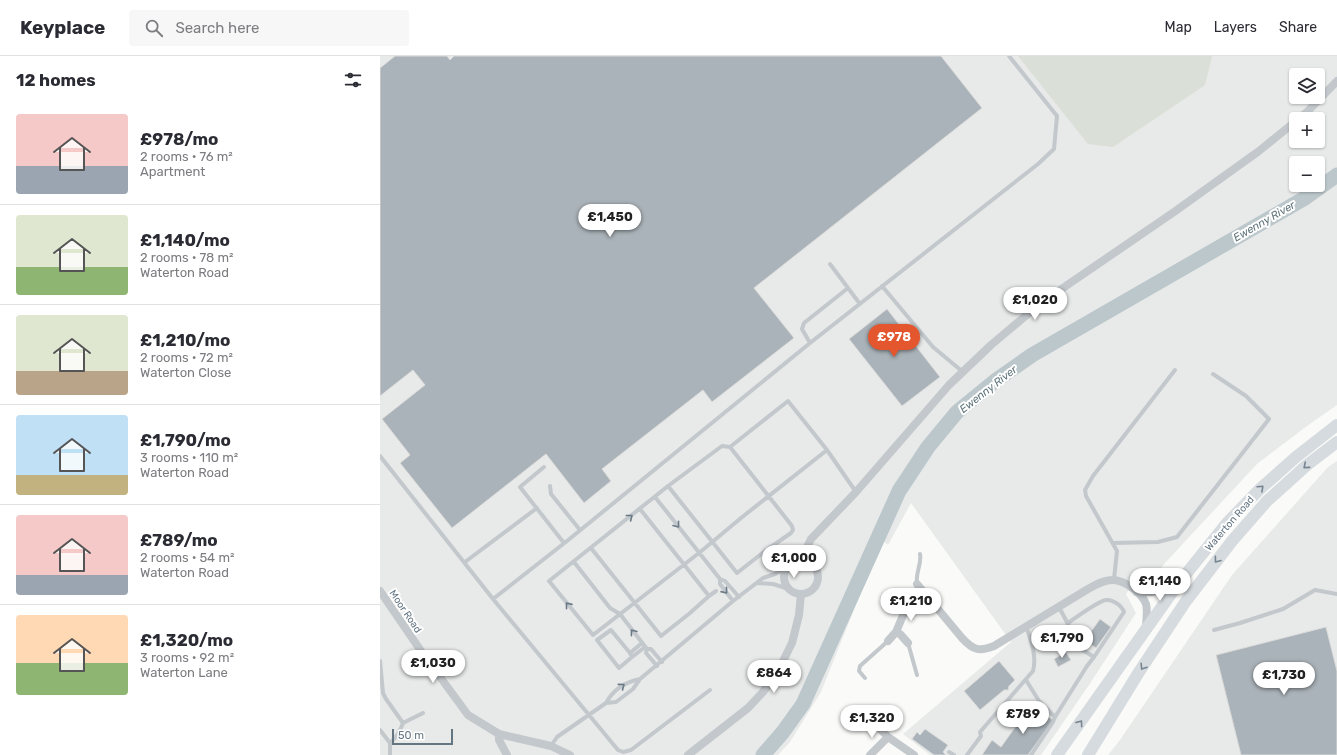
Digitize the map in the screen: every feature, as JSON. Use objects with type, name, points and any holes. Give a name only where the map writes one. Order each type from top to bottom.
[{"type":"main road","name":"Waterton Road","points":[[1057,755],[1178,584],[1227,523],[1260,489],[1296,456],[1337,425]]},
{"type":"main road","name":"Waterton Road","points":[[1088,755],[1139,672],[1186,600],[1232,541],[1267,501],[1307,465],[1337,442]]},
{"type":"street","points":[[1305,112],[1337,81]]},
{"type":"street","points":[[803,560],[805,551],[812,539],[856,492],[911,428],[963,372],[991,345],[1041,303],[1174,212],[1259,151],[1289,127]]},
{"type":"street","points":[[797,560],[808,561],[816,568],[818,578],[815,588],[806,594],[792,592],[785,584],[784,578],[787,567],[797,560]]},
{"type":"street","points":[[917,584],[962,638],[969,645],[981,650],[986,650],[994,646],[1100,583],[1114,579],[1125,583],[1144,599],[1147,606],[1146,629]]},
{"type":"street","points":[[1137,592],[1158,592],[1178,584]]},
{"type":"street","name":"Moor Road","points":[[380,591],[420,651],[468,715],[499,734],[551,746],[570,755]]},
{"type":"street","points":[[888,641],[896,632],[904,613],[913,601],[923,592]]},
{"type":"street","points":[[688,755],[748,708],[776,675],[792,643],[799,615],[801,594]]},
{"type":"street","points":[[896,632],[900,634],[908,643]]},
{"type":"street","points":[[879,728],[888,737],[914,755]]},
{"type":"street","points":[[499,734],[499,740],[507,755]]},
{"type":"street","points":[[870,755],[888,737]]},
{"type":"lane","points":[[493,599],[810,343],[1038,164],[1054,149],[1057,116],[1009,56]]},
{"type":"lane","points":[[830,264],[860,304]]},
{"type":"lane","points":[[882,286],[933,347],[963,372]]},
{"type":"lane","points":[[810,343],[802,329],[804,323],[848,288]]},
{"type":"lane","points":[[1114,579],[1117,551],[1114,543],[1086,496],[1085,490],[1093,476],[1175,370]]},
{"type":"lane","points":[[1114,543],[1158,542],[1177,537],[1270,419],[1246,396],[1213,374]]},
{"type":"lane","points":[[827,450],[699,553],[592,635],[549,581],[668,486],[722,446],[730,447],[788,401],[827,450],[856,492]]},
{"type":"lane","points":[[668,486],[738,573],[765,550],[791,533],[792,526],[730,447]]},
{"type":"lane","points":[[380,456],[493,599],[618,750],[623,752],[632,750],[710,690]]},
{"type":"lane","points":[[544,467],[520,487],[564,543]]},
{"type":"lane","points":[[550,486],[551,494],[580,530]]},
{"type":"lane","points":[[655,497],[720,579],[720,584],[733,601]]},
{"type":"lane","points":[[465,562],[537,508]]},
{"type":"lane","points":[[640,509],[709,596]]},
{"type":"lane","points":[[591,548],[661,636],[716,591]]},
{"type":"lane","points":[[917,584],[916,577],[921,559],[920,554]]},
{"type":"lane","points":[[574,562],[610,608],[620,614],[645,646],[651,649],[662,662]]},
{"type":"lane","points":[[606,703],[616,702],[633,689],[640,679],[733,601],[763,578],[775,574],[787,567]]},
{"type":"lane","points":[[720,579],[725,580],[739,597]]},
{"type":"lane","points":[[757,583],[773,584],[789,589]]},
{"type":"lane","points":[[1214,630],[1240,624],[1283,609],[1315,590],[1337,594]]},
{"type":"lane","points":[[1031,755],[1053,722],[1086,666],[1094,657],[1124,612],[1122,608],[1112,601],[1104,600],[1068,623]]},
{"type":"lane","points":[[1059,607],[1081,649]]},
{"type":"lane","points":[[967,755],[981,736],[980,732],[1033,671],[1035,665],[1035,655],[1026,626]]},
{"type":"lane","points":[[631,655],[611,630],[597,640],[619,668],[631,655],[645,646]]},
{"type":"lane","points":[[1048,638],[1058,646],[1081,649],[1094,657]]},
{"type":"lane","points":[[865,678],[859,671],[860,666],[888,641]]},
{"type":"lane","points":[[908,643],[917,675]]},
{"type":"lane","points":[[645,646],[646,653],[657,666]]},
{"type":"lane","points":[[380,661],[383,693],[402,723],[400,733],[390,743]]},
{"type":"lane","points":[[551,746],[557,737],[606,703],[610,696],[628,682],[640,679]]},
{"type":"lane","points":[[1026,680],[1040,702],[1056,717]]},
{"type":"lane","points":[[402,723],[422,713]]},
{"type":"lane","points":[[380,730],[390,743],[390,755]]},
{"type":"lane","points":[[949,752],[954,755]]},
{"type":"shaded area","points":[[380,56],[1337,56],[1337,405],[1257,464],[1165,563],[1151,581],[1137,578],[1126,594],[1136,613],[1041,755],[930,755],[903,734],[1011,642],[911,503],[888,545],[882,540],[821,692],[790,742],[778,755],[380,755]]},
{"type":"shaded area","points":[[1018,56],[1212,57],[1205,85],[1113,147],[1088,144]]},
{"type":"shaded area","points":[[1337,461],[1337,755],[1108,755],[1120,740],[1232,575],[1328,467]]},
{"type":"building","points":[[395,56],[447,56],[450,60],[454,56],[941,56],[982,108],[754,288],[794,338],[712,402],[703,390],[602,469],[611,481],[584,503],[546,454],[452,528],[400,463],[410,455],[382,419],[425,385],[413,370],[380,396],[380,68]]},
{"type":"building","points":[[887,309],[940,377],[902,406],[849,339]]},
{"type":"building","points":[[1100,619],[1111,627],[1096,648],[1085,640]]},
{"type":"building","points":[[1326,627],[1337,671],[1337,755],[1241,755],[1216,655]]},
{"type":"building","points":[[1064,649],[1071,660],[1058,667],[1054,659],[1061,655],[1059,652]]},
{"type":"building","points":[[999,661],[1015,680],[1009,686],[1008,690],[1004,690],[980,710],[964,691]]},
{"type":"building","points":[[1031,705],[1053,720],[1028,755],[982,755],[992,740],[1001,747]]},
{"type":"building","points":[[925,729],[948,745],[943,752],[946,755],[934,755],[912,739],[917,732],[920,735]]},
{"type":"waterway","name":"Ewenny River","points":[[763,755],[783,732],[803,704],[899,491],[928,447],[957,412],[995,381],[1032,355],[1305,198],[1337,175]]}]
